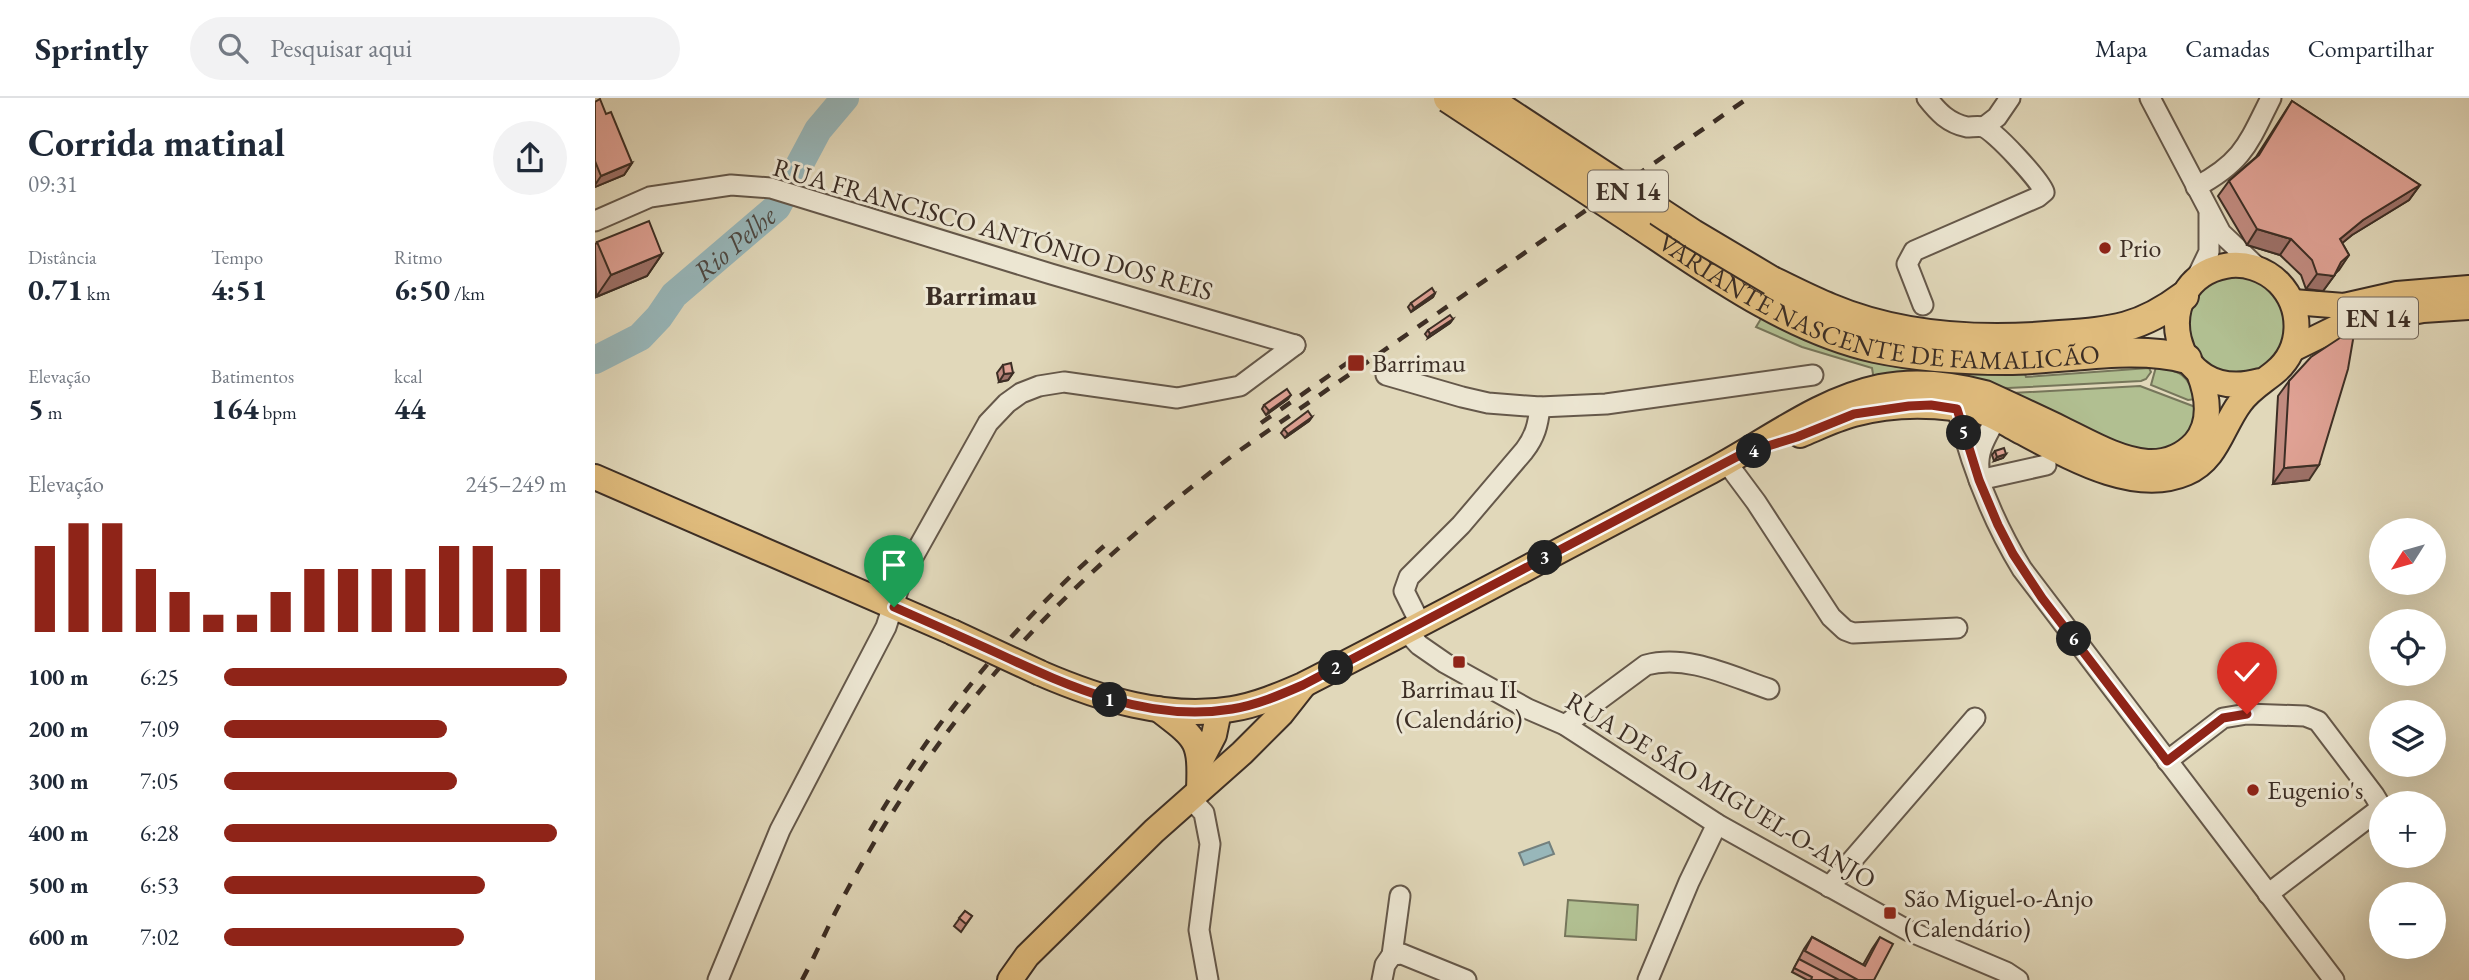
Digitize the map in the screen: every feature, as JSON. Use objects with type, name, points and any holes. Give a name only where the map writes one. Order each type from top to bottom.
[{"type":"highway","name":"VARIANTE NASCENTE DE FAMALICÃO","points":[[1448,98],[1685,254],[1765,291],[1879,324],[1984,339],[2086,333],[2130,326],[2155,317],[2189,289]]},
{"type":"highway","name":"VARIANTE NASCENTE DE FAMALICÃO","points":[[1486,98],[1693,234],[1817,328],[1873,347],[1957,359],[2010,360],[2152,353],[2193,366]]},
{"type":"main road","name":"EN 14","points":[[2189,289],[2208,272],[2225,266],[2243,265],[2260,270]]},
{"type":"main road","points":[[2260,270],[2274,278],[2293,302],[2297,318],[2293,349]]},
{"type":"main road","name":"EN 14","points":[[2293,302],[2344,306],[2397,294],[2469,288]]},
{"type":"main road","points":[[1735,459],[1854,414],[1931,405],[1957,409],[1988,407],[2113,453],[2146,462],[2162,462],[2180,456],[2203,433],[2206,421],[2207,398],[2193,366],[2181,348],[2177,321],[2189,289]]},
{"type":"main road","name":"EN 14","points":[[2193,366],[2213,381],[2228,385],[2245,385],[2274,373],[2293,349],[2340,326],[2423,310],[2469,307]]},
{"type":"main road","points":[[595,477],[1080,690],[1117,702],[1198,712],[1219,711],[1244,706],[1303,685],[1735,459],[1828,404],[1881,387],[1939,383],[2111,473],[2130,479],[2165,480],[2189,472],[2206,460],[2220,442],[2240,403],[2260,381]]},
{"type":"main road","points":[[1010,980],[1027,956],[1154,831],[1242,753],[1286,709],[1303,685]]},
{"type":"main road","points":[[1242,753],[1249,726],[1244,706]]},
{"type":"main road","points":[[1158,708],[1191,737],[1201,760]]},
{"type":"main road","points":[[1195,794],[1201,760],[1215,735],[1219,711]]},
{"type":"street","points":[[1927,98],[1943,117],[1961,126],[1984,127],[1997,117],[2010,98]]},
{"type":"street","points":[[2150,98],[2221,233],[2260,270]]},
{"type":"street","points":[[2196,187],[2220,174],[2244,152],[2271,98]]},
{"type":"street","points":[[1923,305],[1907,264],[1914,251],[2044,192],[2027,167],[1984,127]]},
{"type":"street","name":"RUA FRANCISCO ANTÓNIO DOS REIS","points":[[595,222],[650,197],[731,185],[771,188],[1295,345],[1240,386],[1177,398],[1064,382],[1039,386],[1021,393],[1007,403],[988,424],[903,575],[894,607]]},
{"type":"street","points":[[2189,289],[2209,252],[2208,209]]},
{"type":"street","points":[[1386,374],[1488,403],[1540,407],[1606,404],[1813,375]]},
{"type":"street","points":[[1413,627],[1404,591],[1409,576],[1461,525],[1529,445],[1538,425],[1540,407]]},
{"type":"street","points":[[1979,480],[1978,458],[1988,407]]},
{"type":"street","points":[[1957,409],[1979,480],[2001,532],[2032,584],[2334,980]]},
{"type":"street","points":[[1735,459],[1756,502],[1831,617],[1845,630],[1864,634],[1957,628]]},
{"type":"street","points":[[1979,480],[2046,465]]},
{"type":"street","points":[[718,980],[780,830],[894,607]]},
{"type":"street","name":"RUA DE SÃO MIGUEL-O-ANJO","points":[[1413,627],[1419,645],[1454,669],[1528,709],[1565,725],[1717,824],[1909,931],[2010,977]]},
{"type":"street","points":[[1565,725],[1646,665],[1662,661],[1679,661],[1769,690]]},
{"type":"street","points":[[2167,761],[2223,718],[2247,714],[2305,716],[2318,721],[2366,784],[2380,808],[2268,894]]},
{"type":"street","points":[[1829,887],[1975,718]]},
{"type":"street","points":[[1195,794],[1204,813],[1210,844],[1199,930],[1208,980]]},
{"type":"street","points":[[1648,980],[1689,882],[1717,824]]},
{"type":"street","points":[[1381,980],[1385,965],[1392,955],[1400,896]]},
{"type":"street","points":[[1392,955],[1402,954],[1465,980]]},
{"type":"green space","points":[[2237,276],[2256,280],[2272,290],[2282,306],[2286,325],[2282,344],[2272,360],[2256,370],[2237,374],[2218,370],[2202,360],[2192,344],[2188,325],[2192,306],[2202,290],[2218,280]]},
{"type":"green space","points":[[1762,317],[1837,351],[1883,364],[1930,372],[2025,374],[2026,377],[2149,368],[2151,372],[2141,381],[2008,388],[1874,380],[1872,368],[1802,347],[1756,327]]},
{"type":"green space","points":[[2156,367],[2182,375],[2196,399],[2188,400],[2151,385]]},
{"type":"green space","points":[[2140,386],[2198,408],[2194,429],[2173,448],[2141,451],[2012,393]]},
{"type":"green space","points":[[1568,900],[1638,905],[1636,940],[1565,936]]},
{"type":"water","points":[[1549,842],[1554,854],[1524,865],[1519,853]]},
{"type":"building","points":[[600,99],[606,114],[611,112],[632,163],[601,176],[595,161],[595,102]]},
{"type":"building","points":[[2292,101],[2420,185],[2363,220],[2340,239],[2349,255],[2341,262],[2334,276],[2317,274],[2312,260],[2291,239],[2257,229],[2229,181],[2259,155]]},
{"type":"building","points":[[649,221],[662,254],[611,275],[597,242]]},
{"type":"building","points":[[1432,288],[1435,293],[1414,308],[1411,303]]},
{"type":"building","points":[[1450,315],[1453,319],[1430,334],[1428,330]]},
{"type":"building","points":[[2355,328],[2348,369],[2319,465],[2284,468],[2289,381],[2311,357]]},
{"type":"building","points":[[1011,363],[1013,373],[1004,374],[1003,365]]},
{"type":"building","points":[[1287,389],[1291,395],[1269,411],[1264,405]]},
{"type":"building","points":[[1308,411],[1312,417],[1288,434],[1284,429]]},
{"type":"building","points":[[2004,448],[2006,454],[1997,457],[1995,451]]},
{"type":"building","points":[[965,911],[972,916],[966,924],[959,918]]},
{"type":"building","points":[[1812,937],[1865,966],[1880,937],[1893,944],[1874,980],[1858,980],[1805,951]]},
{"type":"building","points":[[1799,959],[1839,980],[1811,980],[1812,977],[1794,968]]},
{"type":"waterway","name":"Rio Pelhe","points":[[595,360],[640,337],[659,317],[674,295],[777,207],[818,130],[845,98]]},
{"type":"railway","points":[[802,980],[856,874],[925,763],[993,675],[1068,595],[1150,521],[1236,453],[1748,98]]},
{"type":"railway","points":[[1261,423],[1350,361]]},
{"type":"railway","points":[[870,831],[919,753],[975,679],[1037,610],[1104,546]]},
{"type":"place","name":"Prio","points":[[2105,248]]},
{"type":"place","name":"Barrimau","points":[[1356,363]]},
{"type":"place","name":"Barrimau II (Calendário)","points":[[1459,662]]},
{"type":"place","name":"Eugenio's","points":[[2253,790]]},
{"type":"place","name":"São Miguel-o-Anjo (Calendário)","points":[[1890,913]]},
{"type":"district","name":"Barrimau","points":[[981,295]]},
{"type":"route","points":[[894,607],[1040,673],[1117,702],[1198,712],[1233,709],[1271,699],[1303,685],[1742,454],[1797,437],[1854,414],[1931,405],[1957,409],[1979,480],[2013,554],[2042,598],[2167,761],[2223,718],[2247,714]]}]
